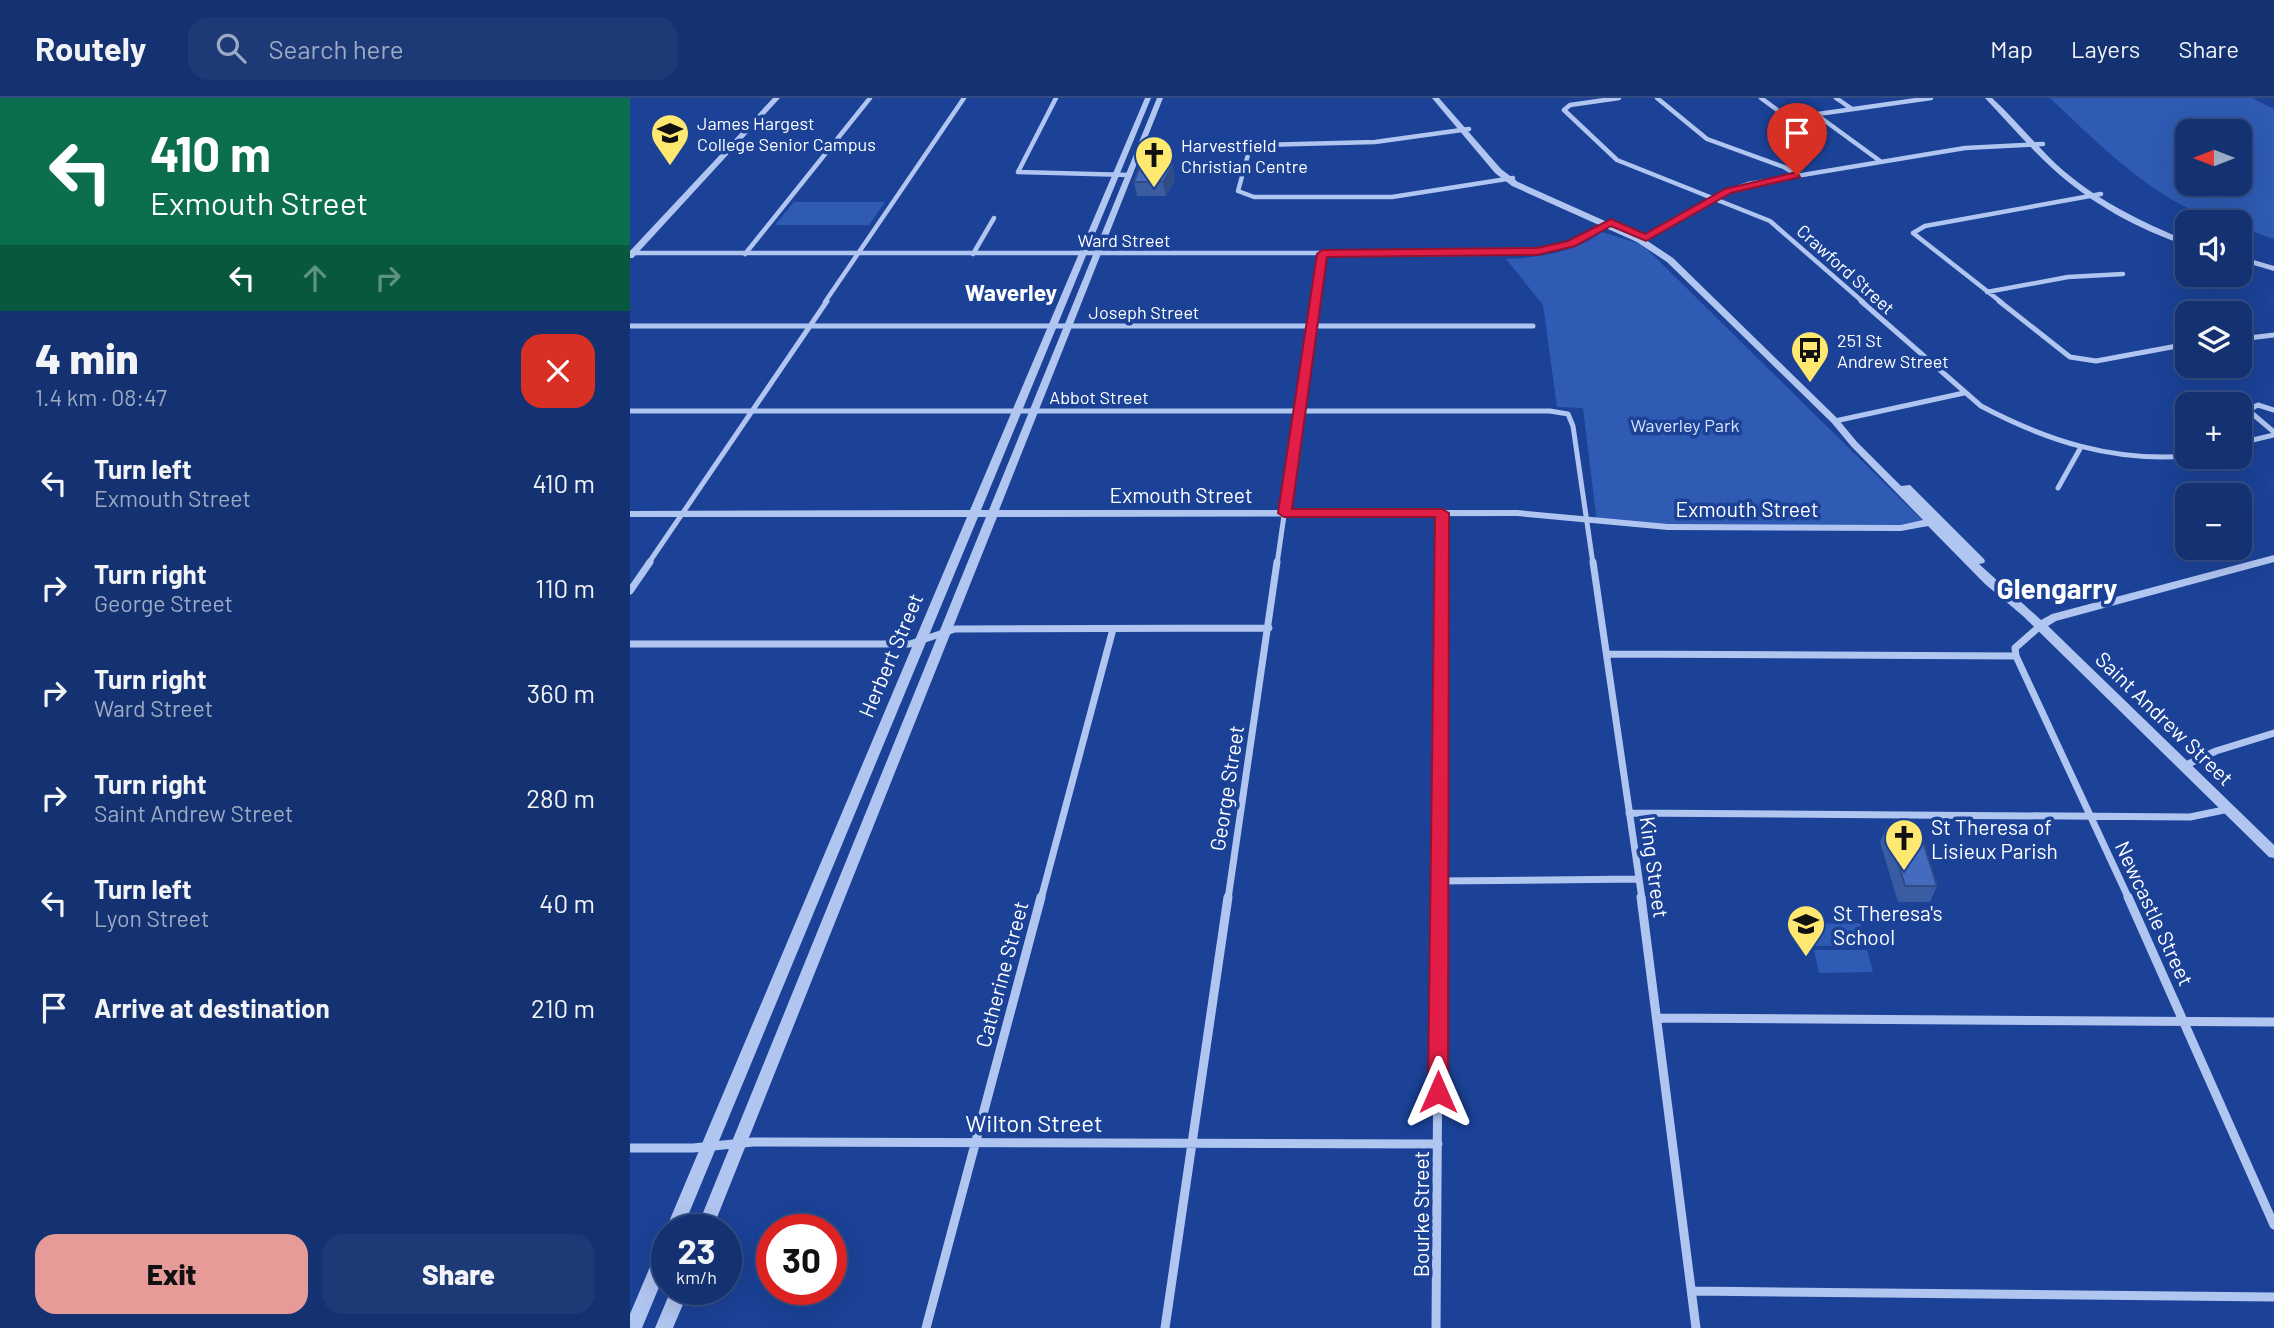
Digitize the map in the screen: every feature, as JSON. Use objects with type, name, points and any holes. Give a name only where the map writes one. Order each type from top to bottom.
[{"type":"street","points":[[631,254],[777,98]]},
{"type":"street","points":[[745,254],[870,98]]},
{"type":"street","points":[[630,591],[964,98]]},
{"type":"street","points":[[1056,98],[1018,172],[1129,175]]},
{"type":"street","name":"Herbert Street","points":[[681,1214],[1148,98]]},
{"type":"street","name":"Herbert Street","points":[[710,1214],[1160,98]]},
{"type":"street","name":"Saint Andrew Street","points":[[1435,98],[1510,178],[1532,194],[1643,239],[1686,267],[1845,431],[1853,444],[2017,598],[2040,626],[2274,853]]},
{"type":"street","name":"Saint Andrew Street","points":[[1442,98],[1466,130]]},
{"type":"street","name":"Crawford Street","points":[[1619,98],[1570,105],[1564,110],[1617,160],[1770,221],[1964,393],[2001,416],[2081,447],[2138,458],[2175,457]]},
{"type":"street","points":[[1657,98],[1707,139],[1784,166],[1797,175]]},
{"type":"street","points":[[1761,98],[1788,116],[1817,115],[1931,98]]},
{"type":"street","points":[[1836,98],[1853,109]]},
{"type":"street","points":[[1988,98],[2056,168],[2137,222],[2175,238]]},
{"type":"street","points":[[1997,98],[2097,195],[2175,232]]},
{"type":"street","points":[[1817,115],[1880,161]]},
{"type":"street","points":[[1139,121],[1151,121]]},
{"type":"street","points":[[1466,130],[1375,142],[1256,145],[1248,151],[1238,191],[1254,197],[1392,197],[1510,178]]},
{"type":"street","points":[[1643,239],[1716,198],[1748,184],[1971,147],[2043,144]]},
{"type":"street","points":[[2097,195],[1913,230],[1916,238],[2063,352],[2078,360],[2096,361],[2175,346]]},
{"type":"street","points":[[973,254],[994,218]]},
{"type":"street","name":"Ward Street","points":[[631,254],[1527,253],[1571,243],[1609,223]]},
{"type":"street","name":"George Street","points":[[1165,1328],[1322,254]]},
{"type":"street","points":[[2252,262],[2274,269]]},
{"type":"street","points":[[2252,267],[2274,275]]},
{"type":"street","points":[[1987,292],[2068,277],[2123,274]]},
{"type":"street","name":"Joseph Street","points":[[630,326],[1532,326]]},
{"type":"street","points":[[2252,338],[2274,335]]},
{"type":"street","points":[[1835,421],[1964,393]]},
{"type":"street","points":[[2274,410],[2258,405],[2248,410],[2274,434]]},
{"type":"street","name":"Abbot Street","points":[[630,411],[1550,411],[1568,414]]},
{"type":"street","name":"King Street","points":[[1568,414],[1573,426],[1587,518],[1659,1018],[1696,1328]]},
{"type":"street","points":[[2252,440],[2274,434]]},
{"type":"street","points":[[2058,488],[2081,447]]},
{"type":"street","name":"Bourke Street","points":[[1436,1328],[1442,513]]},
{"type":"street","name":"Exmouth Street","points":[[630,514],[1539,514],[1680,527],[1894,528],[1935,522]]},
{"type":"street","points":[[1607,654],[2016,656],[2018,645],[2053,618],[2274,558]]},
{"type":"street","points":[[630,644],[921,641],[956,629],[1269,628]]},
{"type":"street","name":"Catherine Street","points":[[926,1328],[1114,629]]},
{"type":"street","name":"Newcastle Street","points":[[2016,656],[2185,1022],[2274,1225]]},
{"type":"street","points":[[2183,766],[2216,751],[2274,733]]},
{"type":"street","points":[[1629,813],[2091,817],[2198,816],[2229,809]]},
{"type":"street","points":[[832,854],[855,854]]},
{"type":"street","points":[[1440,881],[1639,879]]},
{"type":"street","points":[[1659,1018],[2274,1022]]},
{"type":"street","name":"Wilton Street","points":[[630,1149],[708,1147],[739,1143],[1438,1144]]},
{"type":"street","points":[[633,1328],[651,1285]]},
{"type":"street","points":[[1692,1292],[2274,1297]]},
{"type":"street","points":[[664,1328],[674,1305]]},
{"type":"green space","points":[[2050,98],[2252,98],[2274,109],[2274,239],[2252,231],[2252,210],[2189,209],[2163,194],[2113,156]]},
{"type":"green space","points":[[794,202],[885,202],[869,225],[775,225]]},
{"type":"green space","name":"Waverley Park","points":[[1602,232],[1641,244],[1649,251],[1929,527],[1597,523],[1583,408],[1557,407],[1543,305],[1506,259],[1544,255],[1568,249]]},
{"type":"green space","points":[[1860,923],[1866,945],[1813,946],[1808,924]]},
{"type":"green space","points":[[1814,950],[1867,950],[1873,972],[1819,973]]},
{"type":"building","points":[[1173,165],[1163,182],[1134,182],[1140,166]]},
{"type":"building","points":[[1887,826],[1918,826],[1937,886],[1905,886]]},
{"type":"place","name":"James Hargest College Senior Campus","points":[[670,167]]},
{"type":"place","name":"Harvestfield Christian Centre","points":[[1154,189]]},
{"type":"place","name":"251 St Andrew Street","points":[[1810,384]]},
{"type":"place","name":"St Theresa of Lisieux Parish","points":[[1904,872]]},
{"type":"place","name":"St Theresa's School","points":[[1806,958]]},
{"type":"district","name":"Waverley","points":[[1011,292]]},
{"type":"district","name":"Glengarry","points":[[2057,588]]},
{"type":"route","points":[[1438,1092],[1442,513],[1284,513],[1322,254],[1537,251],[1571,243],[1611,222],[1646,238],[1728,191],[1748,184],[1797,175]]}]
